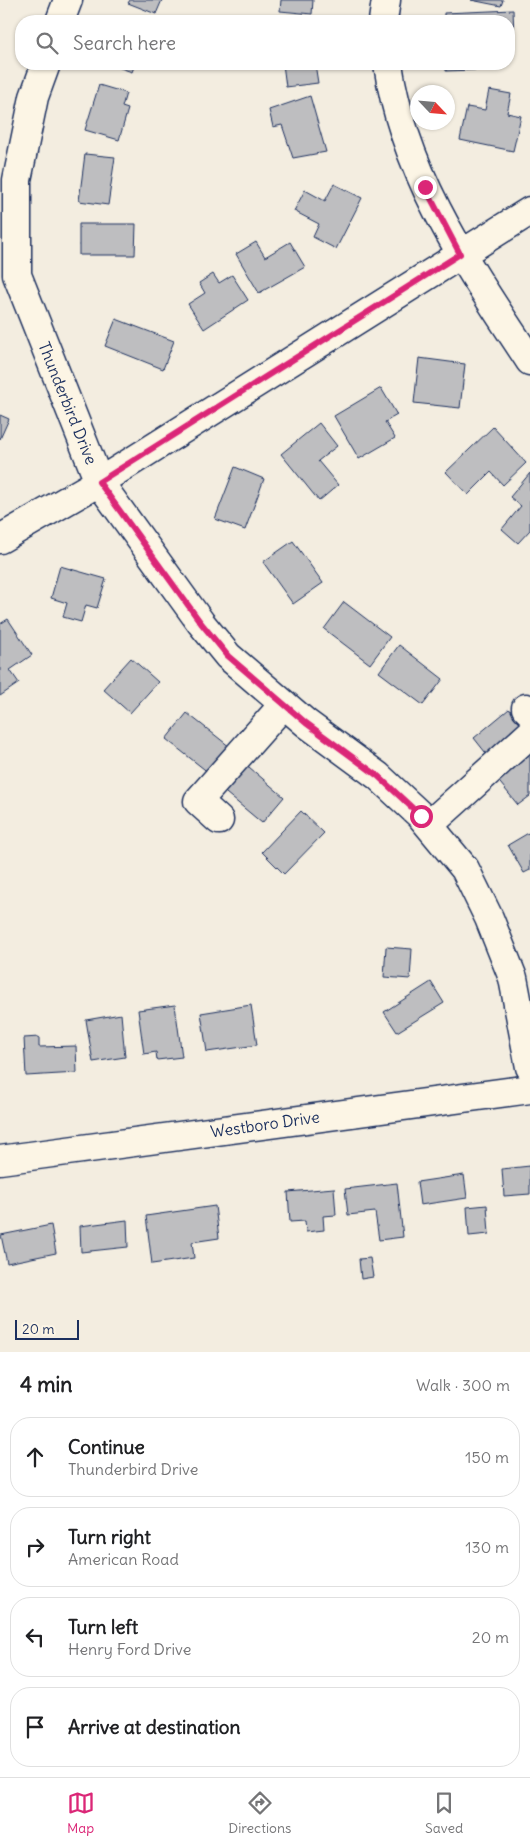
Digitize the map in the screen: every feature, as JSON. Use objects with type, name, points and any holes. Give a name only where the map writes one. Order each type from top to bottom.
[{"type":"street","points":[[62,15],[68,0]]},
{"type":"street","points":[[384,15],[386,0]]},
{"type":"street","name":"Thunderbird Drive","points":[[44,70],[34,97],[17,180],[9,275],[99,482],[201,623],[228,656],[306,723],[378,776],[429,825],[466,869],[489,918],[513,978],[530,1067]]},
{"type":"street","points":[[389,70],[392,93],[403,133],[425,187],[460,254],[530,361]]},
{"type":"street","points":[[0,539],[99,482],[530,211]]},
{"type":"street","points":[[219,820],[192,795],[284,704]]},
{"type":"street","points":[[429,825],[529,718]]},
{"type":"street","name":"Westboro Drive","points":[[0,1160],[530,1089]]},
{"type":"building","points":[[130,0],[162,0],[156,14],[128,3]]},
{"type":"building","points":[[281,0],[313,0],[312,14],[280,11]]},
{"type":"building","points":[[471,0],[503,0],[501,6]]},
{"type":"building","points":[[513,10],[513,15],[444,15],[444,13]]},
{"type":"building","points":[[284,70],[316,70],[318,83],[286,87]]},
{"type":"building","points":[[99,85],[126,93],[122,107],[128,109],[119,140],[85,130]]},
{"type":"building","points":[[489,90],[511,94],[507,113],[521,116],[513,151],[460,140],[467,107],[485,110]]},
{"type":"building","points":[[310,96],[326,152],[293,158],[282,125],[273,127],[269,110]]},
{"type":"building","points":[[85,154],[115,157],[108,205],[79,201]]},
{"type":"building","points":[[334,184],[362,198],[336,249],[313,237],[319,224],[294,211],[305,190],[325,201]]},
{"type":"building","points":[[79,224],[136,224],[135,255],[79,255]]},
{"type":"building","points":[[256,242],[265,257],[290,242],[305,267],[259,293],[236,254]]},
{"type":"building","points":[[213,274],[219,283],[232,275],[248,300],[204,329],[188,304],[205,293],[199,283]]},
{"type":"building","points":[[116,319],[174,341],[163,369],[105,346]]},
{"type":"building","points":[[419,358],[465,364],[460,408],[414,403]]},
{"type":"building","points":[[381,388],[397,415],[385,422],[395,438],[359,459],[334,416]]},
{"type":"building","points":[[0,415],[9,419],[0,439]]},
{"type":"building","points":[[319,423],[337,446],[318,461],[338,485],[319,501],[281,454]]},
{"type":"building","points":[[493,427],[526,463],[503,485],[491,472],[468,495],[446,472]]},
{"type":"building","points":[[235,467],[264,479],[245,530],[215,519]]},
{"type":"building","points":[[530,473],[530,530],[518,543],[502,529],[521,506],[510,497]]},
{"type":"building","points":[[293,541],[323,583],[293,604],[263,562]]},
{"type":"building","points":[[60,566],[106,579],[97,608],[86,605],[81,622],[63,617],[67,603],[51,598]]},
{"type":"building","points":[[344,602],[390,637],[370,664],[324,629]]},
{"type":"building","points":[[8,619],[32,655],[10,670],[19,683],[0,696],[0,624]]},
{"type":"building","points":[[399,645],[443,679],[423,705],[379,672]]},
{"type":"building","points":[[131,658],[158,682],[130,713],[103,689]]},
{"type":"building","points":[[509,709],[525,728],[489,757],[474,738]]},
{"type":"building","points":[[187,713],[230,747],[209,773],[166,739]]},
{"type":"building","points":[[530,750],[530,796],[518,805],[496,778]]},
{"type":"building","points":[[242,761],[284,797],[262,823],[220,788]]},
{"type":"building","points":[[301,811],[324,833],[284,874],[262,852]]},
{"type":"building","points":[[530,832],[530,870],[524,873],[508,845]]},
{"type":"building","points":[[386,947],[412,949],[410,979],[384,977]]},
{"type":"building","points":[[431,982],[444,1003],[397,1032],[384,1012]]},
{"type":"building","points":[[175,1005],[182,1057],[157,1060],[156,1052],[144,1054],[138,1010]]},
{"type":"building","points":[[251,1005],[257,1045],[207,1052],[201,1013]]},
{"type":"building","points":[[121,1014],[125,1057],[93,1062],[86,1020]]},
{"type":"building","points":[[39,1037],[39,1047],[76,1046],[77,1073],[26,1076],[24,1038]]},
{"type":"building","points":[[530,1166],[530,1194],[504,1196],[502,1169]]},
{"type":"building","points":[[464,1175],[467,1198],[420,1205],[417,1182]]},
{"type":"building","points":[[397,1183],[403,1237],[379,1240],[375,1212],[348,1215],[345,1189]]},
{"type":"building","points":[[334,1188],[336,1215],[323,1216],[324,1230],[306,1232],[305,1221],[290,1222],[288,1192]]},
{"type":"building","points":[[487,1205],[489,1234],[469,1236],[467,1207]]},
{"type":"building","points":[[215,1206],[219,1238],[192,1242],[194,1258],[152,1264],[146,1216]]},
{"type":"building","points":[[127,1220],[128,1247],[81,1252],[80,1226]]},
{"type":"building","points":[[51,1225],[56,1253],[7,1263],[1,1235]]},
{"type":"building","points":[[370,1258],[373,1277],[361,1279],[359,1259]]},
{"type":"route","points":[[421,816],[378,776],[306,723],[228,656],[201,623],[99,482],[460,254],[425,187]]}]
